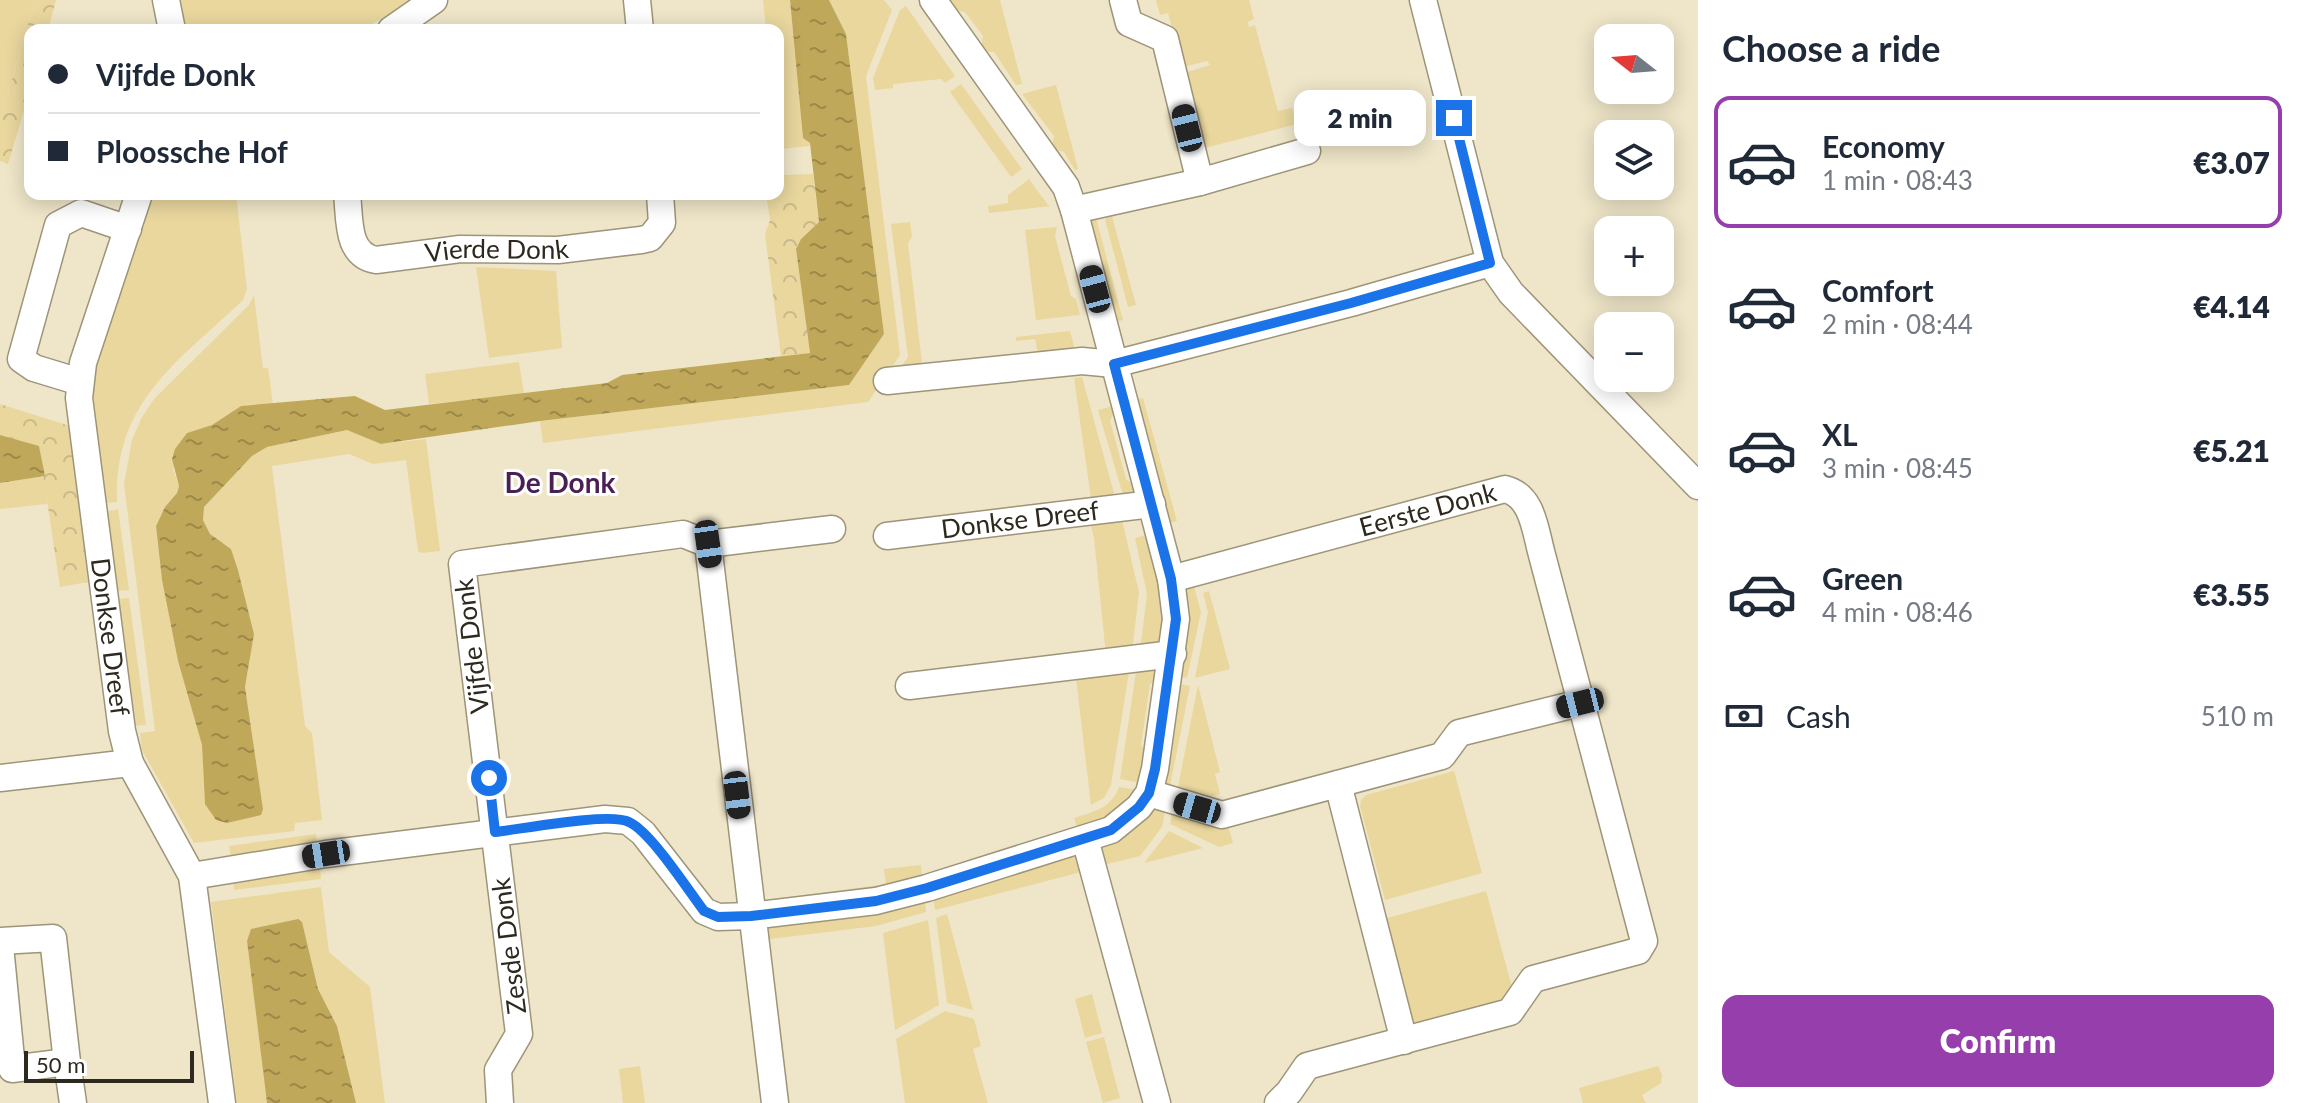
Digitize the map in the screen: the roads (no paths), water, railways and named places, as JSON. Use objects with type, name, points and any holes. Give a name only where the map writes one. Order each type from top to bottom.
[{"type":"street","points":[[166,0],[171,24]]},
{"type":"street","points":[[400,24],[434,0]]},
{"type":"street","points":[[637,0],[639,24]]},
{"type":"street","points":[[192,876],[326,854],[605,819],[628,821],[643,833],[704,911],[718,917],[751,916],[876,901],[927,888],[1111,830],[1139,807],[1149,793],[1155,769],[1176,619],[1171,579],[1152,504],[1066,187],[933,0]]},
{"type":"street","points":[[1123,0],[1129,23],[1165,39],[1200,182]]},
{"type":"street","points":[[1423,0],[1490,263],[1511,293],[1698,486]]},
{"type":"street","points":[[1074,210],[1200,182],[1307,151]]},
{"type":"street","name":"Donkse Dreef","points":[[137,200],[83,363],[80,382],[91,502],[122,731],[130,763],[192,876],[222,1103]]},
{"type":"street","name":"Vierde Donk","points":[[348,200],[355,247],[366,258],[376,260],[460,249],[558,250],[641,240],[658,232],[662,223],[660,200]]},
{"type":"street","points":[[80,382],[34,368],[21,359],[58,225],[81,213],[128,229]]},
{"type":"street","points":[[887,381],[1082,361],[1114,364],[1351,303],[1490,263]]},
{"type":"street","name":"Eerste Donk","points":[[1171,579],[1505,489],[1517,492],[1526,501],[1530,515],[1644,941],[1638,951],[1533,979],[1510,1012],[1307,1066],[1278,1103]]},
{"type":"street","name":"Donkse Dreef","points":[[887,538],[1152,504]]},
{"type":"street","name":"Vijfde Donk","points":[[495,832],[462,564],[683,534],[708,544],[832,529]]},
{"type":"street","points":[[708,544],[775,1103]]},
{"type":"street","points":[[909,686],[1173,654]]},
{"type":"street","points":[[1149,793],[1222,815],[1442,756],[1459,733],[1580,703]]},
{"type":"street","points":[[0,778],[130,763]]},
{"type":"street","points":[[1338,784],[1404,1041]]},
{"type":"street","name":"Zesde Donk","points":[[495,832],[519,1034],[498,1070],[500,1103]]},
{"type":"street","points":[[1085,839],[1157,1103]]},
{"type":"street","points":[[67,1062],[12,1069],[0,943],[53,938],[73,1103]]},
{"type":"water","points":[[790,0],[829,0],[846,34],[884,334],[849,385],[540,421],[381,444],[347,430],[267,447],[252,456],[204,507],[203,520],[210,534],[231,549],[254,634],[245,687],[263,809],[261,815],[227,823],[216,820],[205,804],[202,745],[178,661],[162,580],[156,526],[179,486],[172,459],[175,449],[187,433],[212,425],[241,406],[355,396],[385,410],[607,383],[622,375],[810,353],[796,249],[801,239],[819,222],[810,143],[803,138]]},
{"type":"water","points":[[0,435],[39,446],[45,476],[0,483]]},
{"type":"water","points":[[298,919],[302,922],[318,989],[337,1026],[356,1103],[267,1103],[247,941],[251,929]]},
{"type":"district","name":"De Donk","points":[[560,483]]}]
